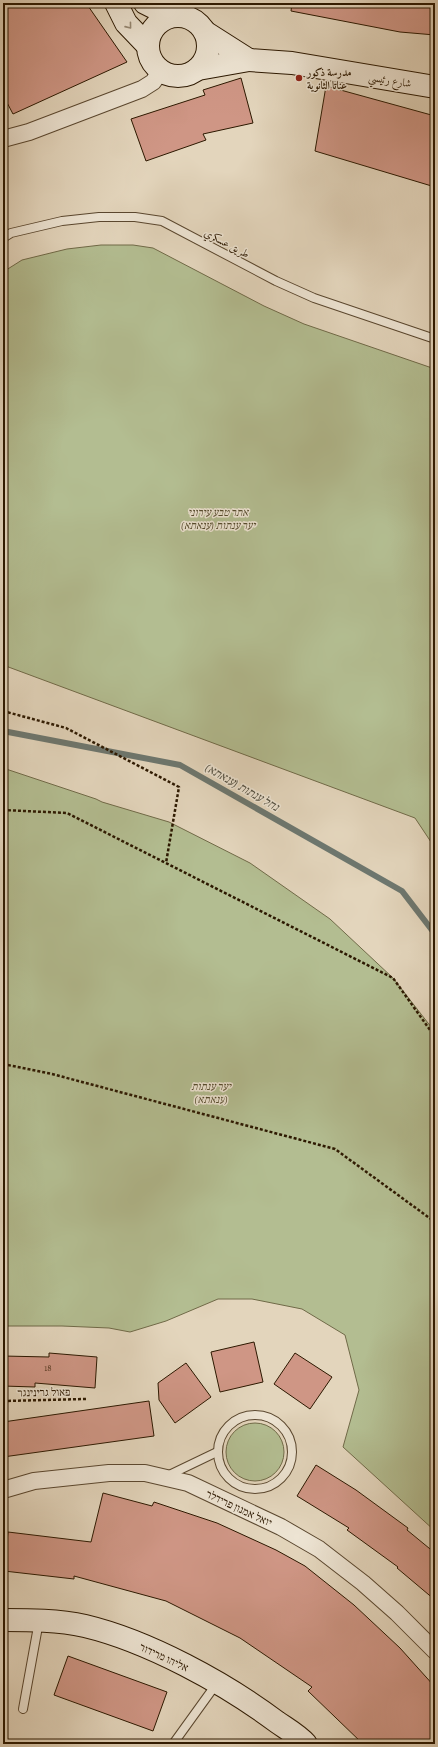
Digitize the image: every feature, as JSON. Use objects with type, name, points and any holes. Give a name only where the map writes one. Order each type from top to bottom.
[{"type":"street","points":[[116,3],[126,23],[148,45]]},
{"type":"street","points":[[145,3],[171,16]]},
{"type":"street","points":[[171,16],[191,18],[199,24],[205,32],[208,42],[208,52],[198,69],[190,74],[171,76],[161,71],[154,65],[149,55],[149,35],[154,26],[171,16]]},
{"type":"street","points":[[205,32],[249,60]]},
{"type":"street","points":[[198,69],[249,60]]},
{"type":"street","name":"شارع رئيسي","points":[[249,60],[292,63],[435,87]]},
{"type":"street","points":[[3,139],[29,132],[142,89],[153,82],[161,71]]},
{"type":"street","name":"יואל אמנון פרידלר","points":[[3,1490],[34,1481],[110,1473],[145,1473],[188,1483],[281,1527],[319,1549],[386,1603],[435,1651]]},
{"type":"street","name":"אליהו מרידור","points":[[3,1620],[39,1620],[84,1626],[116,1636],[167,1657],[217,1683],[260,1709],[306,1744]]},
{"type":"lane","name":"طريق عسكري","points":[[3,238],[11,233],[62,221],[99,217],[135,216],[162,221],[276,281],[314,298],[435,339]]},
{"type":"lane","points":[[248,1415],[261,1415],[277,1422],[286,1431],[292,1450],[291,1463],[285,1475],[276,1484],[263,1489],[246,1489],[234,1484],[225,1475],[219,1464],[217,1452],[219,1439],[226,1428],[236,1420],[248,1415]]},
{"type":"lane","points":[[165,1478],[217,1452]]},
{"type":"lane","points":[[23,1709],[39,1620]]},
{"type":"lane","points":[[173,1744],[217,1683]]},
{"type":"path","points":[[3,711],[66,728],[179,787],[166,863]]},
{"type":"path","points":[[3,810],[67,813],[393,978],[435,1037]]},
{"type":"path","points":[[3,1064],[52,1074],[335,1149],[435,1222]]},
{"type":"path","name":"פאול גרינינגר","points":[[3,1401],[86,1399]]},
{"type":"green space","name":"אתר טבע עירוני יער ענתות (ענאתא)","points":[[101,245],[133,245],[153,248],[264,306],[304,324],[435,369],[435,848],[415,818],[3,665],[3,272],[22,260],[67,249]]},
{"type":"green space","name":"יער ענתות (ענאתא)","points":[[3,768],[102,802],[169,822],[250,863],[330,919],[393,978],[435,1032],[435,1531],[343,1447],[359,1390],[345,1335],[302,1309],[252,1299],[218,1299],[166,1321],[130,1332],[109,1328],[3,1326]]},
{"type":"green space","points":[[249,1423],[261,1423],[276,1431],[284,1446],[284,1458],[276,1473],[261,1481],[249,1481],[234,1473],[226,1458],[226,1446],[234,1431]]},
{"type":"building","points":[[3,3],[86,3],[127,62],[13,114],[3,95]]},
{"type":"building","points":[[292,3],[435,3],[435,35],[400,32],[291,11]]},
{"type":"building","points":[[241,78],[253,123],[203,134],[206,140],[146,161],[131,119],[205,95],[203,90]]},
{"type":"building","points":[[326,86],[435,116],[435,187],[315,151]]},
{"type":"building","points":[[254,1342],[263,1382],[220,1392],[211,1352]]},
{"type":"building","points":[[49,1353],[97,1357],[95,1388],[35,1383],[35,1387],[3,1386],[3,1356],[49,1357]]},
{"type":"building","points":[[295,1353],[332,1377],[310,1409],[274,1384]]},
{"type":"building","points":[[186,1363],[211,1397],[175,1423],[159,1400],[158,1383]]},
{"type":"building","points":[[149,1401],[154,1436],[3,1457],[3,1422]]},
{"type":"building","points":[[316,1465],[356,1490],[408,1528],[407,1530],[435,1553],[435,1600],[397,1568],[398,1567],[347,1530],[349,1528],[297,1496]]},
{"type":"building","points":[[103,1493],[152,1506],[154,1502],[217,1523],[276,1550],[305,1566],[354,1605],[400,1648],[435,1687],[435,1744],[363,1744],[308,1691],[312,1687],[240,1638],[166,1601],[74,1576],[74,1579],[4,1571],[8,1532],[91,1542]]},
{"type":"building","points":[[68,1656],[167,1692],[153,1731],[54,1695]]},
{"type":"waterway","name":"נחל ענתות (ענאתא)","points":[[3,731],[180,765],[402,891],[435,934]]},
{"type":"place","name":"مدرسة ذكور عناتا الثانوية","points":[[299,78]]}]
